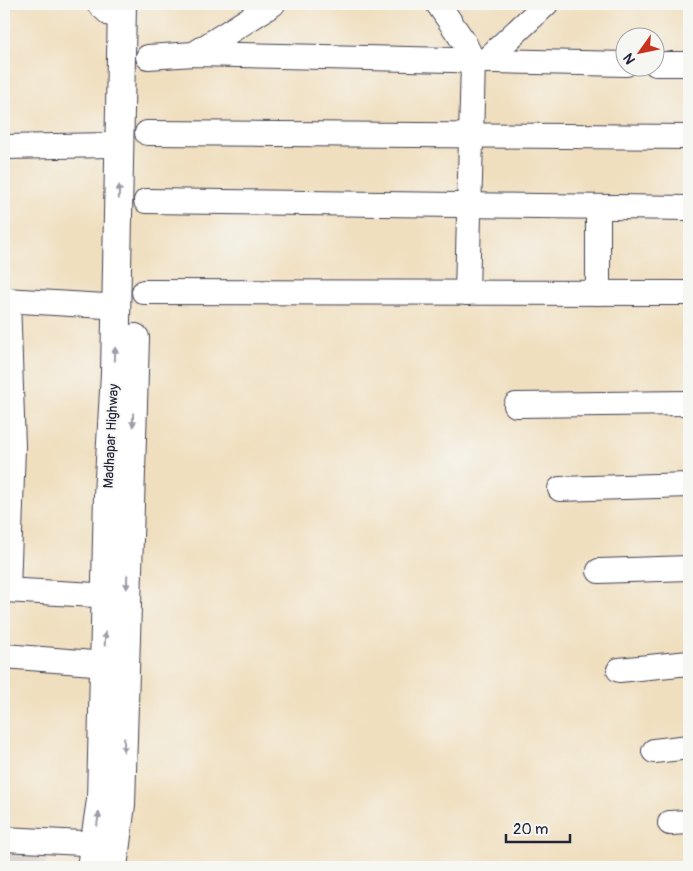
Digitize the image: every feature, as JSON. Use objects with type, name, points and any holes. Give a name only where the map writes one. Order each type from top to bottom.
[{"type":"highway","name":"Madhapar Highway","points":[[113,867],[121,804],[127,666],[141,4]]},
{"type":"highway","name":"Madhapar Highway","points":[[87,855],[101,800],[108,496],[115,373],[110,7]]},
{"type":"street","points":[[194,54],[274,4]]},
{"type":"street","points":[[467,293],[470,134],[479,61],[546,4]]},
{"type":"street","points":[[448,7],[464,42],[479,61]]},
{"type":"street","points":[[148,57],[194,54],[616,64]]},
{"type":"street","points":[[666,64],[689,64]]},
{"type":"street","points":[[147,132],[689,136]]},
{"type":"street","points":[[4,147],[110,145]]},
{"type":"street","points":[[146,201],[689,208]]},
{"type":"street","points":[[598,207],[598,293]]},
{"type":"street","points":[[144,292],[689,293]]},
{"type":"street","points":[[95,595],[6,590],[8,446],[6,300],[105,306]]},
{"type":"street","points":[[516,405],[689,403]]},
{"type":"street","points":[[560,489],[689,485]]},
{"type":"street","points":[[599,572],[689,568]]},
{"type":"street","points":[[4,656],[93,663]]},
{"type":"street","points":[[619,670],[689,664]]},
{"type":"street","points":[[654,751],[689,747]]},
{"type":"street","points":[[4,839],[87,855]]},
{"type":"shaded area","points":[[39,835],[47,867],[4,867],[4,846]]}]
